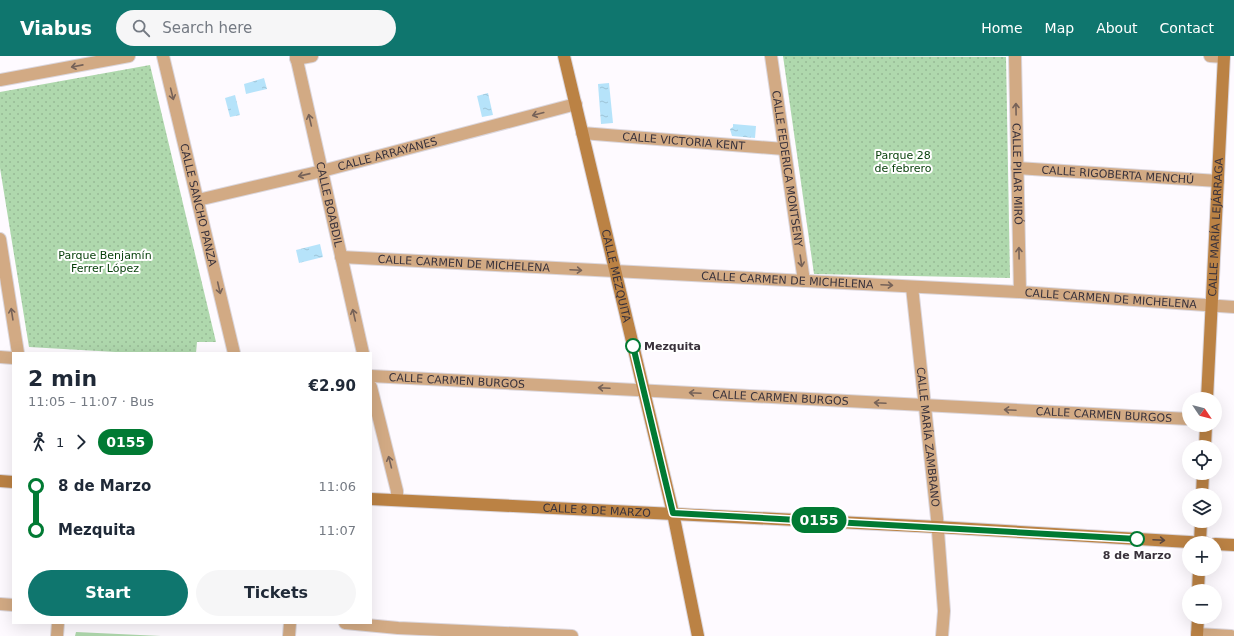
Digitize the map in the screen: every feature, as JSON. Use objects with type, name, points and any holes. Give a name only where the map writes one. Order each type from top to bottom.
[{"type":"street","points":[[0,80],[129,56]]},
{"type":"street","name":"CALLE SANCHO PANZA","points":[[163,56],[234,352]]},
{"type":"street","points":[[296,58],[312,56]]},
{"type":"street","name":"CALLE MEZQUITA","points":[[564,56],[673,513],[698,636]]},
{"type":"street","name":"CALLE FEDERICA MONTSENY","points":[[771,56],[804,281]]},
{"type":"street","name":"CALLE PILAR MIRÓ","points":[[1015,56],[1020,292]]},
{"type":"street","points":[[1210,56],[1224,56]]},
{"type":"street","name":"CALLE MARÍA LEJÁRRAGA","points":[[1207,392],[1224,56]]},
{"type":"street","name":"CALLE BOABDIL","points":[[296,58],[363,352]]},
{"type":"street","name":"CALLE ARRAYANES","points":[[198,200],[322,171],[576,104]]},
{"type":"street","name":"CALLE VICTORIA KENT","points":[[582,133],[784,149]]},
{"type":"street","name":"CALLE RIGOBERTA MENCHÚ","points":[[1017,168],[1218,181]]},
{"type":"street","points":[[0,240],[18,352]]},
{"type":"street","name":"CALLE CARMEN DE MICHELENA","points":[[341,257],[1020,292],[1234,306]]},
{"type":"street","name":"CALLE MARÍA ZAMBRANO","points":[[912,287],[937,527],[944,611],[942,636]]},
{"type":"street","points":[[0,357],[12,358]]},
{"type":"street","name":"CALLE CARMEN BURGOS","points":[[372,376],[1182,419]]},
{"type":"street","points":[[372,391],[397,491],[397,500]]},
{"type":"street","points":[[0,481],[12,482]]},
{"type":"street","name":"CALLE 8 DE MARZO","points":[[372,500],[673,513],[1182,542]]},
{"type":"street","points":[[1222,544],[1234,545]]},
{"type":"street","points":[[0,604],[12,605]]},
{"type":"street","points":[[57,636],[58,624]]},
{"type":"street","points":[[289,636],[290,624]]},
{"type":"street","points":[[351,624],[398,632],[572,636]]},
{"type":"street","points":[[1198,624],[1197,635],[1231,636]]},
{"type":"green space","name":"Parque 28 de febrero","points":[[783,56],[1006,57],[1010,278],[814,274]]},
{"type":"green space","name":"Parque Benjamín Ferrer López","points":[[150,65],[216,342],[197,342],[196,352],[116,352],[29,347],[0,168],[0,92]]},
{"type":"green space","points":[[76,632],[161,636],[75,636]]},
{"type":"water","points":[[264,78],[267,89],[246,94],[244,84]]},
{"type":"water","points":[[609,83],[613,123],[601,124],[598,84]]},
{"type":"water","points":[[488,93],[493,115],[482,117],[477,96]]},
{"type":"water","points":[[235,95],[240,115],[230,117],[225,98]]},
{"type":"water","points":[[733,124],[756,126],[755,138],[732,136],[730,129],[733,127]]},
{"type":"water","points":[[320,244],[323,257],[299,263],[296,250]]},
{"type":"bus line","name":"0155","points":[[633,346],[673,513],[1137,539]]},
{"type":"place","name":"Mezquita","points":[[633,346]]},
{"type":"place","name":"8 de Marzo","points":[[1137,539]]}]
